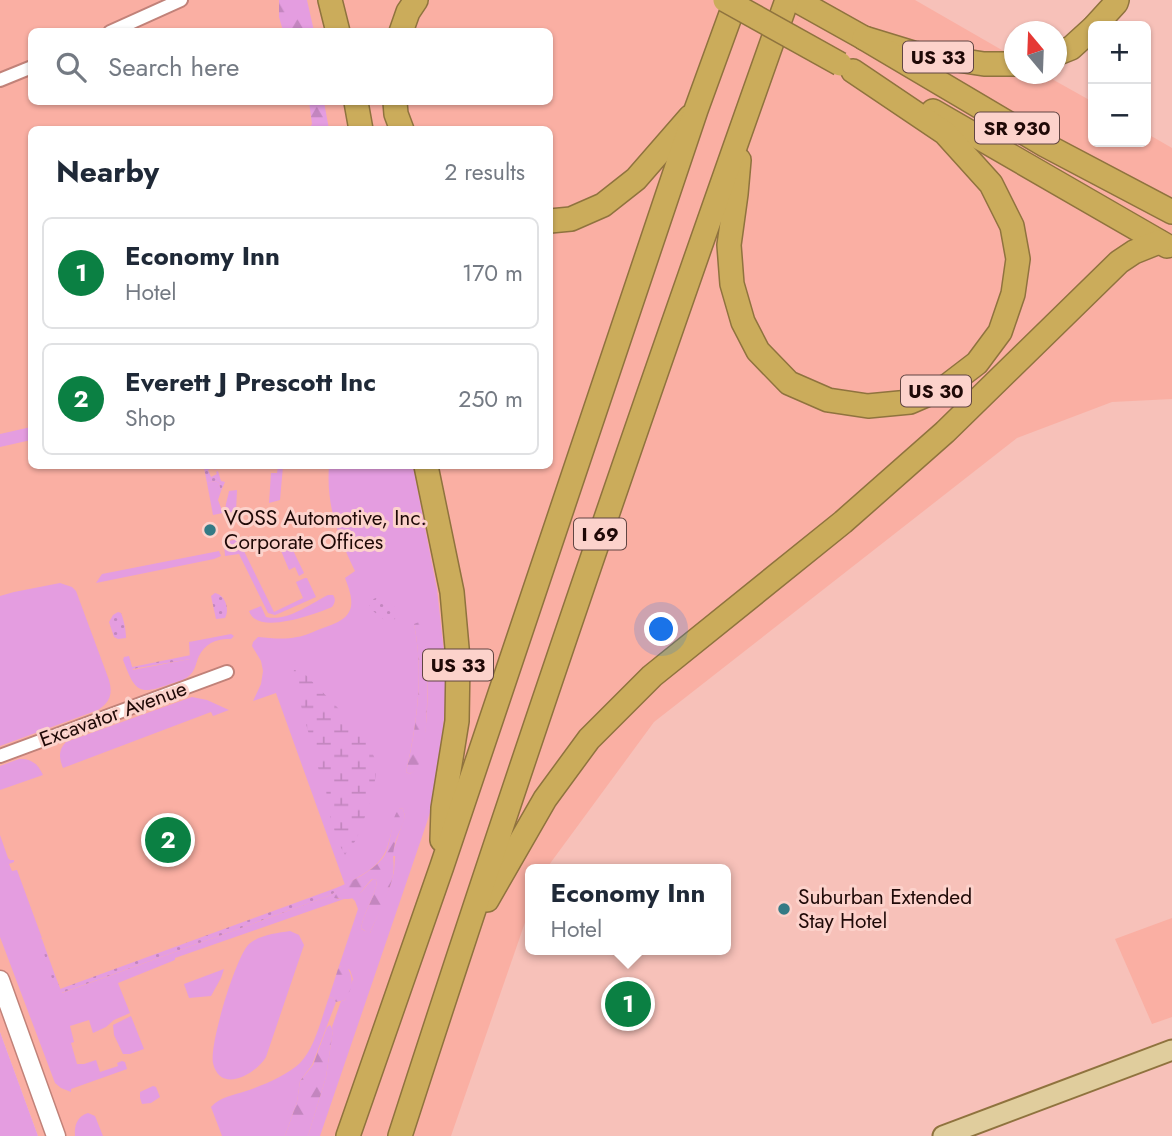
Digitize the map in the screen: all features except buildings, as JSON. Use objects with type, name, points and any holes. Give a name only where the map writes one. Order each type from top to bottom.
[{"type":"highway","points":[[330,0],[337,28]]},
{"type":"highway","points":[[402,28],[416,0]]},
{"type":"highway","name":"US 30","points":[[725,0],[847,67],[945,133],[991,184],[1012,226],[1018,259],[1013,294],[1000,332],[977,363],[947,386],[910,402],[868,406],[828,400],[789,383],[758,351],[743,322],[732,284],[729,245],[741,130]]},
{"type":"highway","name":"I 69","points":[[348,1136],[442,866],[696,110],[736,0]]},
{"type":"highway","name":"I 69","points":[[400,1136],[641,414],[787,0]]},
{"type":"highway","name":"US 33","points":[[796,0],[858,35],[914,53],[984,64],[1004,64]]},
{"type":"highway","points":[[1100,21],[1117,0]]},
{"type":"highway","points":[[1067,50],[1088,32]]},
{"type":"highway","name":"SR 930","points":[[858,35],[1045,145],[1172,212]]},
{"type":"highway","name":"SR 930","points":[[847,67],[951,120],[1165,245]]},
{"type":"highway","points":[[357,105],[360,126]]},
{"type":"highway","points":[[395,105],[400,126]]},
{"type":"highway","points":[[553,220],[571,219],[603,205],[636,179],[696,110]]},
{"type":"highway","points":[[464,939],[545,799],[590,739],[643,685],[843,522],[945,432],[1119,262],[1134,252],[1165,245]]},
{"type":"highway","name":"US 33","points":[[427,469],[452,592],[458,659],[457,721],[443,808],[442,866]]},
{"type":"main road","points":[[0,980],[56,1136]]},
{"type":"main road","points":[[943,1136],[1172,1050]]},
{"type":"street","points":[[119,28],[181,0]]},
{"type":"street","points":[[0,80],[28,68]]},
{"type":"street","name":"Excavator Avenue","points":[[0,756],[227,673]]},
{"type":"shaded area","points":[[0,0],[915,0],[1004,51],[1004,84],[1061,84],[1088,99],[1088,147],[1151,147],[1151,136],[1172,148],[1172,399],[1112,402],[1017,438],[654,722],[550,864],[525,864],[525,922],[451,1136],[38,1136],[0,1032]]},
{"type":"shaded area","points":[[1172,918],[1172,1017],[1152,1024],[1115,939]]},
{"type":"green space","points":[[279,0],[307,0],[313,28],[282,28]]},
{"type":"green space","points":[[309,105],[325,105],[328,126],[311,126]]},
{"type":"green space","points":[[28,428],[28,441],[0,447],[0,434]]},
{"type":"green space","points":[[204,469],[210,469],[208,470],[211,477],[218,471],[221,481],[225,482],[221,491],[219,483],[207,483]]},
{"type":"green space","points":[[278,469],[283,469],[280,500],[269,503],[271,473],[277,473]]},
{"type":"green space","points":[[329,469],[414,469],[437,589],[446,701],[435,797],[320,1136],[308,1136],[326,1077],[332,1027],[341,1001],[345,1000],[353,979],[350,970],[341,966],[338,969],[358,909],[352,898],[373,879],[377,880],[361,928],[370,933],[390,886],[394,872],[393,851],[405,816],[400,808],[381,859],[371,869],[345,885],[276,693],[253,701],[261,684],[263,671],[261,661],[252,646],[258,637],[282,639],[304,636],[341,620],[350,610],[351,597],[345,578],[355,571],[343,545],[329,494]],"holes":[[[414,624],[423,647],[427,672],[426,722],[421,755],[410,774],[406,772],[416,717],[419,679]]]},
{"type":"green space","points":[[207,483],[219,483],[221,491],[218,500],[223,513],[213,515]]},
{"type":"green space","points":[[237,490],[236,512],[226,513],[229,491]]},
{"type":"green space","points":[[238,539],[274,612],[303,598],[296,582],[305,578],[316,597],[275,615],[268,613],[239,554],[225,556],[224,542]]},
{"type":"green space","points":[[288,540],[304,573],[299,576],[295,567],[289,570],[279,546]]},
{"type":"green space","points":[[219,551],[221,556],[214,559],[96,583],[102,574]]},
{"type":"green space","points":[[60,583],[76,591],[109,680],[110,697],[98,710],[0,746],[0,596]]},
{"type":"green space","points":[[215,593],[226,603],[225,618],[216,619],[211,596]]},
{"type":"green space","points":[[328,595],[335,598],[332,607],[287,621],[263,622],[254,618],[249,611],[261,606],[266,617],[282,617]]},
{"type":"green space","points":[[378,597],[396,608],[398,615],[392,622],[386,621],[369,608],[369,601]]},
{"type":"green space","points":[[118,612],[123,619],[126,638],[114,637],[109,622]]},
{"type":"green space","points":[[419,622],[425,646],[426,719],[422,758],[410,774],[406,772],[416,717],[419,680],[414,624]]},
{"type":"green space","points":[[231,634],[234,636],[231,639],[221,639],[205,648],[188,677],[151,690],[144,690],[135,684],[123,660],[129,656],[133,670],[190,659],[189,642]]},
{"type":"green space","points":[[191,655],[190,659],[132,669],[132,667]]},
{"type":"green space","points":[[294,670],[307,676],[345,715],[363,737],[375,759],[376,775],[367,810],[356,839],[345,855],[337,840],[327,805],[326,786],[321,778],[295,684]]},
{"type":"green space","points":[[192,697],[207,700],[229,710],[213,716],[211,712],[63,768],[60,754],[66,742]]},
{"type":"green space","points":[[19,759],[34,762],[43,775],[0,790],[0,766]]},
{"type":"green space","points":[[400,808],[405,816],[394,848],[394,872],[386,897],[368,933],[361,928],[377,880],[372,879],[358,896],[349,899],[334,898],[336,888],[367,872],[382,859]]},
{"type":"green space","points":[[0,835],[8,858],[14,860],[9,864],[12,871],[17,870],[42,938],[40,939],[62,993],[336,891],[337,899],[344,899],[175,958],[118,983],[130,1013],[93,1033],[89,1020],[70,1026],[74,1042],[71,1043],[77,1064],[96,1060],[100,1072],[118,1066],[117,1063],[122,1061],[127,1069],[71,1089],[71,1092],[55,1083],[0,937]]},
{"type":"green space","points":[[336,888],[331,895],[61,993],[56,991],[39,939],[42,939],[60,989]]},
{"type":"green space","points":[[290,931],[299,935],[304,945],[266,1057],[246,1075],[223,1078],[213,1063],[213,1053],[219,1021],[237,965],[253,941]]},
{"type":"green space","points":[[345,965],[352,978],[351,987],[345,1000],[336,1002],[329,997],[338,969]]},
{"type":"green space","points":[[224,969],[211,996],[189,998],[184,984]]},
{"type":"green space","points":[[329,997],[336,1002],[312,1065],[300,1081],[297,1102],[285,1136],[222,1136],[211,1107],[223,1099],[275,1079],[300,1063],[314,1041]]},
{"type":"green space","points":[[131,1016],[144,1049],[123,1054],[114,1035],[113,1025]]},
{"type":"green space","points":[[330,1025],[333,1030],[326,1077],[308,1136],[285,1136],[297,1102],[300,1081],[313,1065]]},
{"type":"green space","points":[[0,1032],[38,1136],[0,1136]]},
{"type":"green space","points":[[153,1086],[160,1097],[151,1103],[142,1104],[140,1092]]},
{"type":"green space","points":[[88,1113],[95,1116],[103,1136],[75,1136],[77,1122],[81,1116]]},
{"type":"place","name":"VOSS Automotive, Inc. Corporate Offices","points":[[210,530]]},
{"type":"place","name":"Everett J Prescott Inc","points":[[168,840]]},
{"type":"place","name":"Suburban Extended Stay Hotel","points":[[784,909]]},
{"type":"place","name":"Economy Inn","points":[[628,1004]]}]
